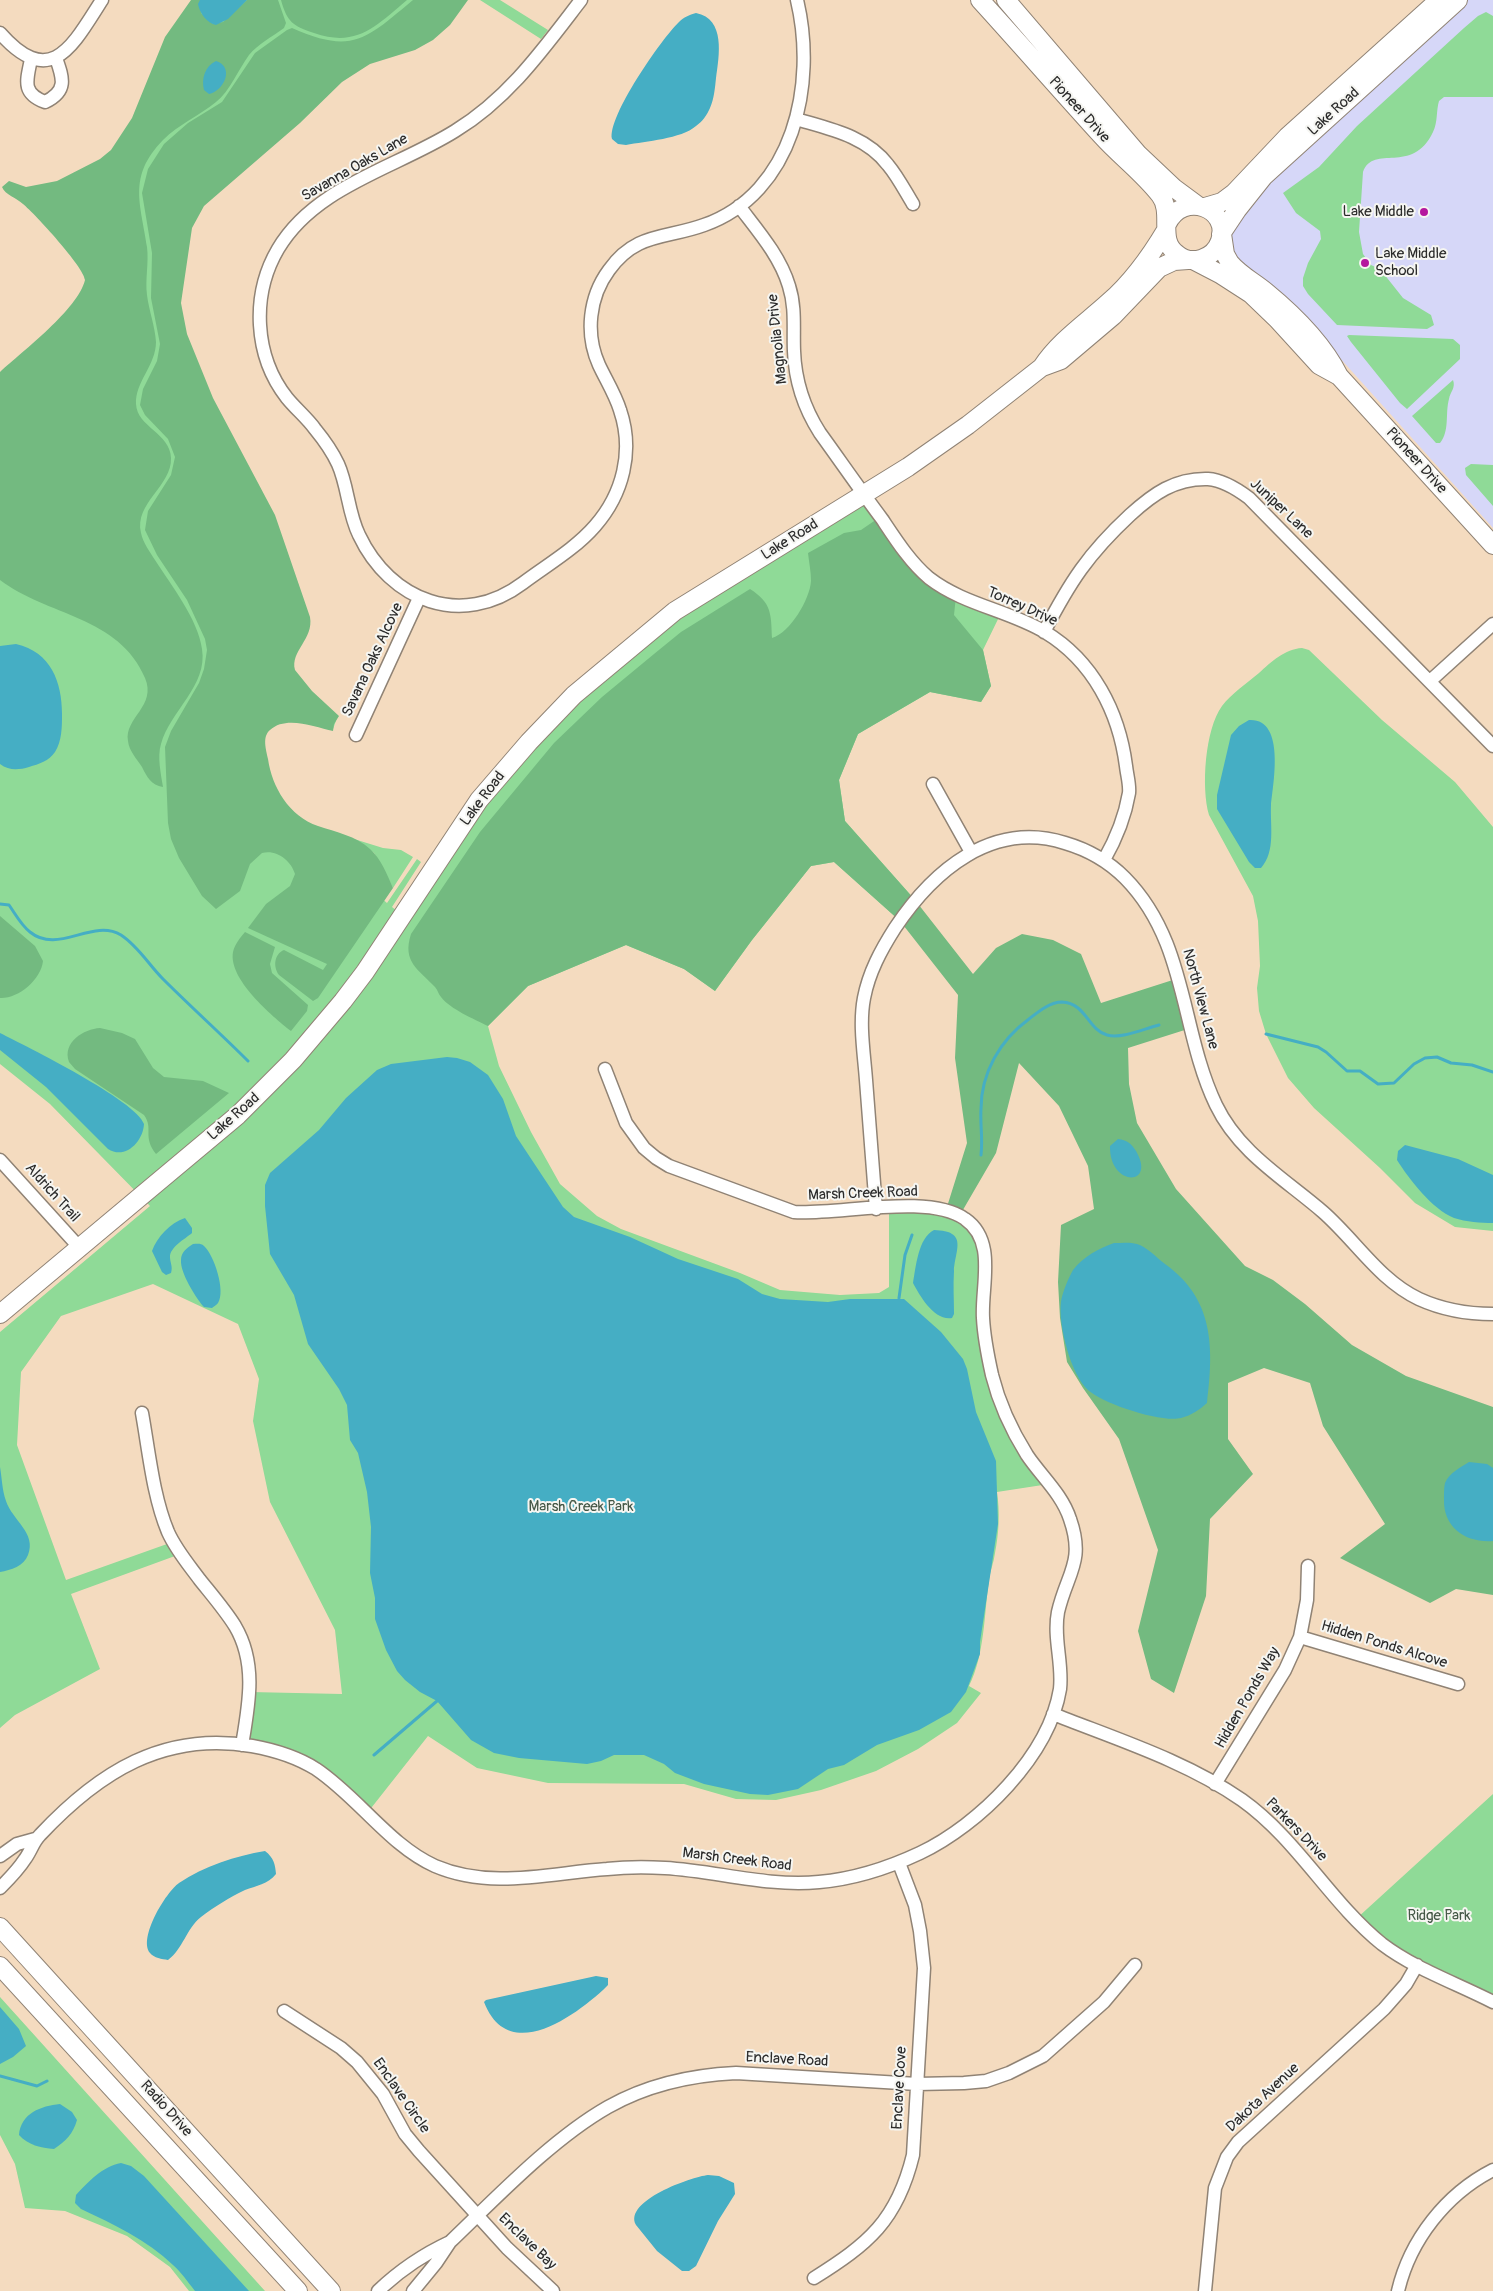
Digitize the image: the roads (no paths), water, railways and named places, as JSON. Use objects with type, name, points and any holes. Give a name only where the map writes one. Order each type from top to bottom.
[{"type":"street","points":[[0,33],[21,54],[31,59],[44,61],[56,58],[68,50],[102,0]]},
{"type":"street","name":"Savanna Oaks Lane","points":[[582,0],[527,70],[500,98],[456,131],[318,205],[292,227],[276,252],[263,281],[260,307],[261,336],[270,369],[286,396],[327,445],[340,467],[350,514],[372,559],[392,579],[419,598],[441,605],[458,607],[495,600],[514,590],[592,529],[612,502],[621,481],[626,446],[625,427],[620,406],[600,368],[591,337],[590,320],[598,287],[615,262],[641,242],[655,236],[704,225],[720,218],[753,194],[772,170],[788,141],[796,119],[802,89],[804,67],[797,0]]},
{"type":"street","name":"Pioneer Drive","points":[[980,0],[1102,136],[1158,192],[1164,202],[1167,227]]},
{"type":"street","name":"Pioneer Drive","points":[[1006,0],[1138,154],[1174,188],[1201,206]]},
{"type":"street","name":"Lake Road","points":[[1201,206],[1222,202],[1234,193],[1281,143],[1439,0]]},
{"type":"street","name":"Lake Road","points":[[1221,234],[1264,176],[1458,0]]},
{"type":"street","points":[[31,59],[27,82],[28,92],[35,98],[45,102],[54,98],[60,92],[63,81],[56,58]]},
{"type":"street","points":[[796,119],[848,135],[870,147],[892,170],[913,204]]},
{"type":"street","name":"Magnolia Drive","points":[[739,206],[775,255],[789,286],[794,310],[795,368],[806,406],[820,433],[864,495]]},
{"type":"street","points":[[1201,206],[1216,215],[1221,234],[1220,241],[1213,253],[1207,257],[1191,260],[1178,255],[1170,247],[1167,227],[1171,217],[1182,207],[1201,206]]},
{"type":"street","name":"Lake Road","points":[[1042,367],[1052,351],[1108,303],[1135,276],[1167,227]]},
{"type":"street","name":"Pioneer Drive","points":[[1221,234],[1223,248],[1230,263],[1296,320],[1329,356],[1339,376],[1493,545]]},
{"type":"street","name":"Pioneer Drive","points":[[1191,260],[1220,274],[1250,294],[1277,319],[1319,365],[1339,376]]},
{"type":"street","name":"Lake Road","points":[[0,1314],[238,1115],[293,1060],[365,972],[479,800],[528,742],[574,695],[675,611],[864,495],[968,425],[1042,367],[1061,360],[1130,300],[1159,268],[1174,261],[1191,260]]},
{"type":"street","name":"Juniper Lane","points":[[1044,632],[1077,573],[1110,534],[1160,490],[1181,482],[1208,479],[1227,484],[1250,498],[1493,746]]},
{"type":"street","name":"Torrey Drive","points":[[864,495],[909,557],[929,577],[956,596],[1044,632],[1066,647],[1084,664],[1099,685],[1113,714],[1123,743],[1129,791],[1117,837],[1104,860]]},
{"type":"street","name":"Savana Oaks Alcove","points":[[356,735],[419,598]]},
{"type":"street","points":[[1430,681],[1493,624]]},
{"type":"street","points":[[933,784],[971,852]]},
{"type":"street","name":"North View Lane","points":[[876,1209],[861,1020],[867,984],[883,947],[920,894],[944,870],[971,852],[1011,838],[1033,837],[1057,840],[1082,848],[1104,860],[1141,896],[1168,946],[1178,974],[1206,1084],[1217,1108],[1234,1134],[1267,1168],[1324,1212],[1378,1270],[1398,1286],[1417,1298],[1437,1307],[1473,1314],[1493,1314]]},
{"type":"street","name":"Marsh Creek Road","points":[[0,1888],[29,1854],[35,1839],[92,1787],[132,1761],[179,1746],[216,1742],[242,1745],[268,1749],[312,1766],[348,1794],[412,1852],[434,1865],[461,1875],[510,1880],[608,1869],[667,1868],[762,1881],[805,1883],[849,1878],[899,1863],[952,1836],[996,1799],[1016,1776],[1032,1753],[1053,1714],[1059,1692],[1061,1670],[1057,1643],[1059,1610],[1073,1570],[1076,1556],[1075,1540],[1072,1523],[1064,1505],[1028,1456],[1003,1407],[994,1381],[983,1322],[985,1256],[983,1244],[972,1224],[960,1215],[946,1210],[921,1207],[812,1214],[794,1212],[669,1166],[644,1148],[634,1136],[626,1123],[605,1069]]},
{"type":"street","name":"Aldrich Trail","points":[[0,1160],[79,1247]]},
{"type":"street","points":[[142,1413],[161,1511],[168,1533],[234,1625],[246,1653],[251,1682],[242,1745]]},
{"type":"street","name":"Hidden Ponds Way","points":[[1216,1784],[1285,1670],[1300,1637],[1307,1600],[1308,1566]]},
{"type":"street","name":"Hidden Ponds Alcove","points":[[1300,1637],[1458,1684]]},
{"type":"street","name":"Parkers Drive","points":[[1053,1714],[1189,1770],[1242,1800],[1261,1816],[1382,1944],[1417,1965],[1493,2002]]},
{"type":"street","name":"Marsh Creek Road","points":[[0,1856],[17,1844],[35,1839]]},
{"type":"street","name":"Enclave Cove","points":[[814,2278],[863,2244],[888,2216],[899,2198],[908,2177],[913,2155],[923,1958],[914,1905],[899,1863]]},
{"type":"street","name":"Radio Drive","points":[[0,1927],[331,2291]]},
{"type":"street","name":"Enclave Road","points":[[413,2291],[450,2242],[477,2216],[563,2138],[609,2106],[662,2084],[708,2074],[736,2073],[917,2084],[964,2083],[986,2080],[1028,2065],[1057,2045],[1104,2002],[1135,1965]]},
{"type":"street","name":"Dakota Avenue","points":[[1205,2291],[1215,2188],[1227,2157],[1238,2142],[1384,2009],[1406,1984],[1417,1965]]},
{"type":"street","name":"Radio Drive","points":[[0,1966],[298,2291]]},
{"type":"street","name":"Enclave Circle","points":[[284,2011],[341,2048],[357,2062],[383,2094],[405,2134],[477,2216]]},
{"type":"street","points":[[1398,2291],[1413,2251],[1437,2215],[1468,2185],[1493,2170]]},
{"type":"street","name":"Enclave Bay","points":[[477,2216],[507,2248],[553,2291]]},
{"type":"street","name":"Enclave Road","points":[[378,2291],[401,2269],[424,2254],[450,2242]]},
{"type":"water","points":[[200,0],[247,0],[228,19],[216,25],[202,15],[198,4]]},
{"type":"water","points":[[696,13],[706,17],[712,23],[718,40],[719,49],[715,90],[710,108],[698,124],[682,134],[626,145],[618,144],[612,139],[613,128],[618,114],[637,78],[679,22],[689,15]]},
{"type":"water","points":[[216,61],[225,68],[225,79],[219,88],[209,94],[204,90],[204,77],[209,66]]},
{"type":"water","points":[[16,644],[38,654],[52,670],[60,691],[62,729],[57,748],[47,760],[25,768],[14,769],[0,764],[0,646]]},
{"type":"water","points":[[1249,720],[1261,722],[1268,729],[1273,740],[1275,754],[1271,805],[1271,838],[1269,854],[1261,868],[1255,868],[1249,862],[1217,809],[1217,795],[1231,735],[1239,726]]},
{"type":"water","points":[[0,1033],[79,1075],[122,1102],[137,1114],[144,1124],[137,1143],[127,1151],[114,1152],[108,1149],[46,1087],[0,1050]]},
{"type":"water","points":[[447,1057],[470,1062],[488,1075],[503,1099],[516,1136],[563,1207],[574,1217],[630,1237],[678,1259],[738,1279],[762,1294],[780,1299],[828,1302],[850,1299],[904,1299],[941,1332],[963,1359],[967,1369],[976,1412],[996,1461],[998,1524],[980,1642],[980,1654],[966,1692],[951,1712],[919,1730],[877,1745],[844,1765],[828,1769],[798,1789],[768,1795],[750,1794],[704,1784],[675,1773],[664,1764],[644,1755],[614,1755],[601,1761],[587,1764],[519,1758],[494,1753],[471,1740],[437,1701],[420,1692],[397,1671],[386,1650],[375,1619],[375,1598],[370,1573],[371,1527],[367,1492],[358,1453],[350,1440],[347,1405],[339,1389],[308,1344],[294,1295],[270,1254],[265,1206],[265,1185],[270,1173],[319,1130],[346,1098],[377,1070],[391,1064]]},
{"type":"water","points":[[1118,1139],[1128,1142],[1136,1151],[1141,1163],[1141,1171],[1137,1176],[1123,1175],[1117,1169],[1112,1159],[1110,1146]]},
{"type":"water","points":[[1405,1145],[1458,1159],[1493,1175],[1493,1223],[1454,1218],[1429,1201],[1397,1160],[1398,1151]]},
{"type":"water","points":[[185,1218],[192,1228],[192,1233],[172,1250],[170,1257],[171,1273],[166,1275],[162,1272],[152,1251],[165,1231],[174,1223]]},
{"type":"water","points":[[934,1230],[952,1234],[958,1243],[954,1277],[954,1314],[952,1318],[939,1316],[934,1312],[924,1301],[913,1283],[921,1246],[924,1239]]},
{"type":"water","points":[[1114,1243],[1134,1243],[1148,1250],[1181,1278],[1193,1293],[1202,1309],[1210,1344],[1207,1403],[1189,1415],[1172,1419],[1161,1418],[1133,1411],[1106,1401],[1088,1390],[1071,1362],[1062,1323],[1061,1302],[1064,1290],[1073,1270],[1082,1261],[1097,1250]]},
{"type":"water","points":[[193,1244],[204,1246],[212,1257],[218,1273],[221,1290],[220,1297],[218,1304],[212,1308],[204,1307],[189,1285],[183,1272],[181,1260],[183,1252]]},
{"type":"water","points":[[1469,1462],[1487,1464],[1493,1468],[1493,1541],[1483,1541],[1465,1536],[1452,1526],[1447,1518],[1444,1495],[1445,1483],[1452,1473]]},
{"type":"water","points":[[0,1467],[6,1501],[27,1533],[30,1547],[26,1559],[20,1565],[0,1572]]},
{"type":"water","points":[[265,1851],[274,1864],[276,1874],[273,1877],[258,1886],[234,1896],[201,1917],[168,1960],[156,1957],[150,1953],[147,1946],[150,1927],[161,1905],[179,1883],[220,1862]]},
{"type":"water","points":[[596,1976],[608,1978],[608,1985],[575,2012],[541,2030],[524,2033],[508,2030],[495,2020],[484,2002],[486,2000]]},
{"type":"water","points":[[0,2007],[19,2029],[26,2046],[13,2057],[0,2064]]},
{"type":"water","points":[[60,2104],[72,2112],[77,2120],[71,2133],[58,2146],[54,2149],[40,2147],[31,2144],[19,2135],[24,2121],[33,2112]]},
{"type":"water","points":[[121,2163],[131,2166],[144,2176],[249,2291],[195,2291],[163,2256],[141,2240],[81,2209],[75,2203],[76,2195],[91,2180],[108,2167]]},
{"type":"water","points":[[708,2175],[719,2176],[734,2183],[735,2194],[718,2221],[696,2266],[689,2271],[682,2271],[657,2251],[636,2225],[635,2216],[639,2207],[661,2192],[674,2185]]},
{"type":"waterway","points":[[0,904],[9,905],[24,926],[41,938],[63,939],[98,931],[110,931],[121,935],[138,950],[163,979],[248,1061]]},
{"type":"waterway","points":[[981,1155],[982,1096],[989,1070],[994,1058],[1009,1037],[1036,1013],[1058,1002],[1070,1004],[1082,1012],[1095,1028],[1107,1035],[1113,1036],[1126,1035],[1159,1025]]},
{"type":"waterway","points":[[1266,1034],[1318,1047],[1347,1071],[1360,1071],[1378,1084],[1394,1083],[1414,1064],[1425,1058],[1437,1057],[1451,1063],[1472,1065],[1493,1072]]},
{"type":"waterway","points":[[899,1298],[905,1255],[912,1235]]},
{"type":"waterway","points":[[374,1755],[437,1701]]},
{"type":"waterway","points":[[0,2076],[37,2086],[47,2081]]},
{"type":"place","name":"Lake Middle","points":[[1424,212]]},
{"type":"place","name":"Lake Middle School","points":[[1365,263]]},
{"type":"park label","name":"Marsh Creek Park","points":[[581,1507]]},
{"type":"park label","name":"Ridge Park","points":[[1439,1916]]}]
